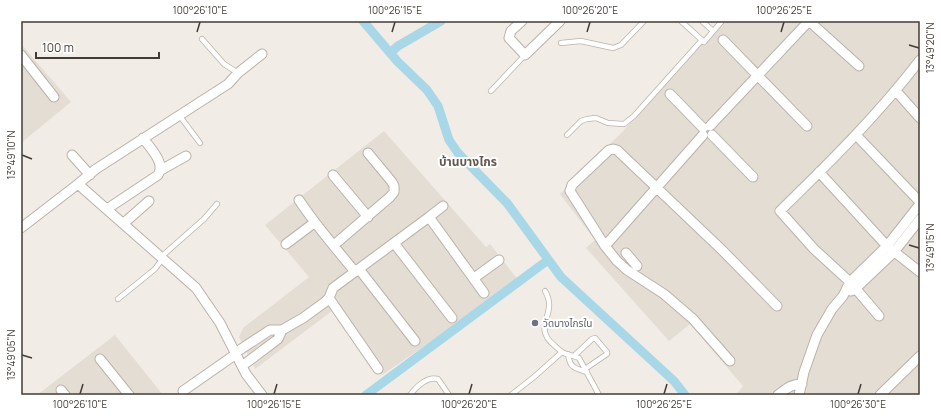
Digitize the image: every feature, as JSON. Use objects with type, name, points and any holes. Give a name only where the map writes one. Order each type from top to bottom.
[{"type":"street","points":[[522,21],[511,31],[509,38],[526,56],[560,21]]},
{"type":"street","points":[[605,246],[757,75],[809,21],[859,66]]},
{"type":"street","points":[[723,40],[807,126]]},
{"type":"street","points":[[21,228],[96,169],[228,84],[238,73],[262,54]]},
{"type":"street","points":[[21,55],[54,97]]},
{"type":"street","points":[[879,316],[852,286],[814,249],[780,211],[856,135],[896,92],[920,60]]},
{"type":"street","points":[[896,92],[920,118]]},
{"type":"street","points":[[670,94],[753,177]]},
{"type":"street","points":[[856,135],[920,203],[891,249]]},
{"type":"street","points":[[143,138],[160,162],[161,170]]},
{"type":"street","points":[[730,361],[693,319],[664,294],[632,274],[617,262],[570,191],[572,185],[609,150],[617,150],[658,187],[777,306]]},
{"type":"street","points":[[334,245],[368,217],[394,192],[394,186],[368,153]]},
{"type":"street","points":[[72,155],[90,174]]},
{"type":"street","points":[[107,209],[158,175],[161,170],[186,156]]},
{"type":"street","points":[[819,172],[891,249],[920,272]]},
{"type":"street","points":[[333,175],[368,217]]},
{"type":"street","points":[[78,184],[196,288],[220,323],[246,374],[262,395]]},
{"type":"street","points":[[299,200],[314,223],[357,271],[415,341]]},
{"type":"street","points":[[124,223],[149,201]]},
{"type":"street","points":[[183,391],[270,330],[282,330],[303,318],[329,298],[333,288],[443,206]]},
{"type":"street","points":[[429,217],[484,293]]},
{"type":"street","points":[[802,391],[804,372],[817,335],[832,309],[852,286],[920,219]]},
{"type":"street","points":[[286,244],[314,223]]},
{"type":"street","points":[[394,243],[452,318]]},
{"type":"street","points":[[626,252],[639,263],[632,274]]},
{"type":"street","points":[[474,278],[499,260]]},
{"type":"street","points":[[329,298],[378,369]]},
{"type":"street","points":[[242,366],[278,338],[282,330]]},
{"type":"street","points":[[880,395],[920,356]]},
{"type":"street","points":[[100,359],[129,395]]},
{"type":"street","points":[[778,395],[794,384],[802,391]]},
{"type":"lane","points":[[561,43],[581,41],[613,48],[617,47],[644,21]]},
{"type":"lane","points":[[681,21],[702,40]]},
{"type":"lane","points":[[702,21],[713,31]]},
{"type":"lane","points":[[567,135],[581,121],[587,119],[596,118],[608,122],[624,124],[634,116],[702,40],[704,42],[722,21]]},
{"type":"lane","points":[[202,39],[224,64],[238,73]]},
{"type":"lane","points":[[491,92],[526,56]]},
{"type":"lane","points":[[179,115],[200,143]]},
{"type":"lane","points":[[118,299],[155,269],[162,258],[204,219],[217,204]]},
{"type":"lane","points":[[545,290],[549,297],[550,310],[544,325],[544,333],[549,342],[562,352],[579,358],[599,395]]},
{"type":"lane","points":[[574,356],[592,339],[595,338],[598,340],[607,354],[586,370]]},
{"type":"lane","points":[[511,395],[562,352]]},
{"type":"lane","points":[[568,354],[569,362],[572,366],[586,370]]},
{"type":"lane","points":[[410,395],[419,385],[435,378],[438,379],[449,395]]},
{"type":"shaded area","points":[[722,21],[920,21],[920,395],[736,395],[743,386],[690,324],[669,341],[586,248],[595,240],[560,194],[623,131]]},
{"type":"shaded area","points":[[21,44],[71,102],[21,143]]},
{"type":"shaded area","points":[[384,131],[486,247],[490,244],[519,281],[382,375],[332,311],[255,369],[239,337],[243,328],[309,277],[265,225]]},
{"type":"shaded area","points":[[115,335],[163,395],[37,395]]},
{"type":"waterway","points":[[363,21],[397,61],[427,90],[438,106],[449,140],[458,153],[507,203],[561,277],[674,381],[685,395]]},
{"type":"waterway","points":[[390,53],[398,46],[441,21]]},
{"type":"waterway","points":[[366,395],[548,260]]},
{"type":"place","name":"วัดบางไกรใน","points":[[535,323]]},
{"type":"district","name":"บ้านบางไกร","points":[[468,162]]}]
